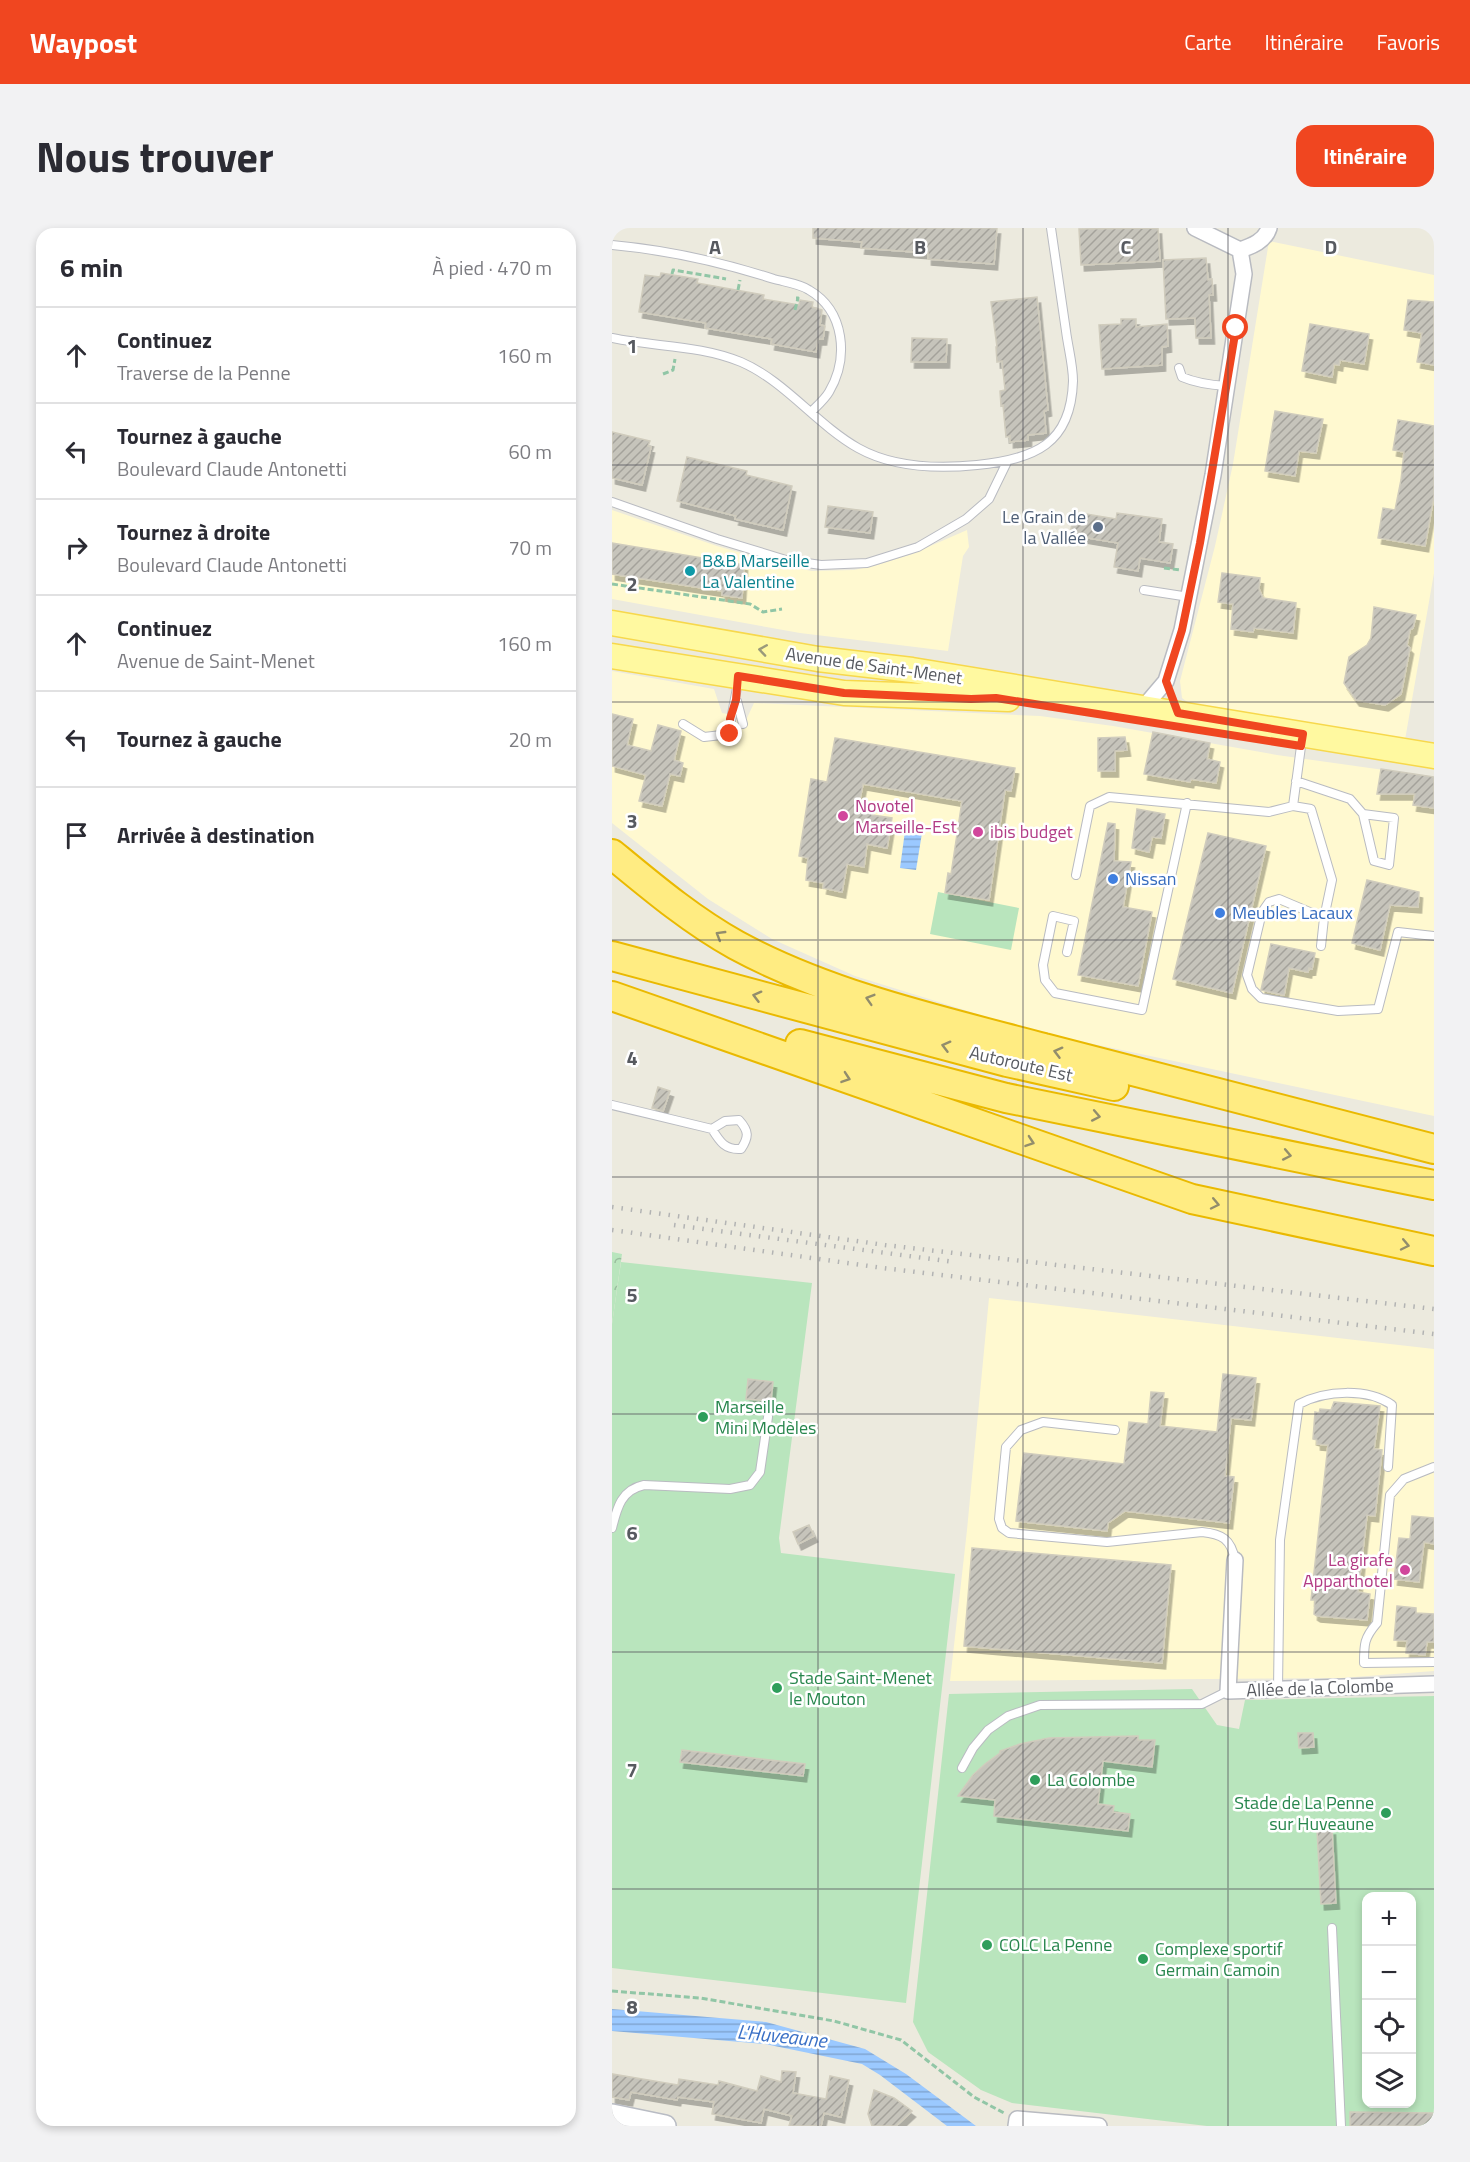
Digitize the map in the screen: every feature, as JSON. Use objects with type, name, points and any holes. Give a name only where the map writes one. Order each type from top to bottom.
[{"type":"highway","points":[[612,854],[692,918],[745,949],[790,971],[861,996],[965,1027],[1434,1150]]},
{"type":"highway","name":"Autoroute Est","points":[[612,956],[1007,1062],[1170,1098],[1434,1150]]},
{"type":"highway","points":[[612,995],[1192,1199],[1434,1251]]},
{"type":"highway","name":"Autoroute Est","points":[[612,995],[1006,1098],[1434,1185]]},
{"type":"main road","name":"Avenue de Saint-Menet","points":[[612,623],[818,659],[912,670],[1135,712]]},
{"type":"main road","name":"Avenue de Saint-Menet","points":[[612,632],[634,635],[676,635]]},
{"type":"main road","points":[[652,651],[820,678],[909,684],[996,698]]},
{"type":"main road","name":"Avenue de Saint-Menet","points":[[612,656],[737,688],[971,699],[996,698],[1135,712]]},
{"type":"main road","points":[[1135,712],[1178,713],[1434,767]]},
{"type":"main road","points":[[1135,712],[1302,740],[1434,756]]},
{"type":"main road","points":[[612,2115],[664,2126]]},
{"type":"street","points":[[1195,228],[1240,250],[1261,240],[1268,233],[1269,228]]},
{"type":"street","points":[[1135,712],[1166,681],[1182,630],[1213,476],[1227,386],[1244,274],[1240,250]]},
{"type":"street","points":[[1166,681],[1178,713]]},
{"type":"street","name":"Allée de la Colombe","points":[[1235,1560],[1228,1691],[1434,1684]]},
{"type":"street","points":[[1016,2123],[1098,2126]]},
{"type":"lane","points":[[612,338],[714,352],[742,363],[766,376],[858,448],[887,461],[935,466],[969,466],[1007,462],[1028,456],[1046,444],[1065,422],[1071,404],[1073,378],[1052,228]]},
{"type":"lane","points":[[612,245],[687,255],[754,272],[809,290],[831,309],[840,332],[840,366],[829,392],[811,412]]},
{"type":"lane","points":[[1179,368],[1182,377],[1188,380],[1227,386]]},
{"type":"lane","points":[[612,502],[717,539],[786,560],[822,565],[867,563],[918,547],[966,519],[989,499],[1007,462]]},
{"type":"lane","points":[[1144,590],[1189,597]]},
{"type":"lane","points":[[683,724],[704,738],[730,734],[730,719],[737,688]]},
{"type":"lane","points":[[737,688],[743,724]]},
{"type":"lane","points":[[1293,806],[1302,740]]},
{"type":"lane","points":[[1296,781],[1350,799],[1364,814],[1374,861],[1389,865],[1394,818],[1364,814]]},
{"type":"lane","points":[[1076,875],[1090,806],[1109,796],[1269,813],[1293,806],[1311,809],[1332,880],[1321,946]]},
{"type":"lane","points":[[1067,952],[1074,921],[1053,916],[1043,965],[1045,980],[1055,993],[1142,1010],[1187,803]]},
{"type":"lane","points":[[1324,918],[1279,898],[1269,902],[1262,912],[1247,975],[1252,989],[1261,998],[1338,1011],[1378,1009],[1398,932],[1434,936]]},
{"type":"lane","points":[[612,1106],[712,1129],[725,1121],[739,1120],[747,1128],[747,1140],[741,1149],[732,1150],[722,1145],[712,1129]]},
{"type":"lane","points":[[1278,1688],[1281,1540],[1299,1404],[1314,1396],[1334,1392],[1381,1397],[1392,1405],[1388,1467]]},
{"type":"lane","points":[[612,1528],[616,1511],[623,1497],[633,1487],[644,1485],[730,1489],[750,1485],[760,1472],[768,1417]]},
{"type":"lane","points":[[1115,1430],[1043,1422],[1021,1430],[1006,1447],[999,1519],[1002,1528],[1009,1533],[1107,1542],[1202,1532],[1217,1533],[1227,1540],[1233,1549],[1235,1560]]},
{"type":"lane","points":[[1434,1467],[1404,1479],[1390,1495],[1377,1623],[1366,1637],[1364,1650],[1365,1663],[1434,1662]]},
{"type":"lane","points":[[962,1768],[973,1748],[988,1730],[1008,1716],[1040,1705],[1202,1704],[1228,1691]]},
{"type":"lane","points":[[1332,1928],[1341,2126]]},
{"type":"path","points":[[672,274],[673,270],[740,281]]},
{"type":"path","points":[[788,296],[798,298],[795,310]]},
{"type":"path","points":[[663,374],[673,370],[676,356]]},
{"type":"path","points":[[612,584],[750,604],[763,612],[782,609]]},
{"type":"path","points":[[612,1991],[711,2000],[834,2021],[901,2040],[974,2097],[1016,2123]]},
{"type":"shaded area","points":[[1269,241],[1434,275],[1434,573],[1405,740],[1190,704],[1182,698],[1180,681],[1215,546],[1233,464]]},
{"type":"shaded area","points":[[612,510],[717,546],[812,571],[854,570],[877,565],[912,554],[967,530],[969,547],[963,556],[948,651],[800,633],[612,599]]},
{"type":"shaded area","points":[[612,671],[714,689],[722,713],[747,718],[754,703],[1040,716],[1113,726],[1277,755],[1434,777],[1434,1116],[1032,1031],[855,976],[772,939],[708,899],[612,823]]},
{"type":"shaded area","points":[[989,1298],[1434,1349],[1434,1671],[1341,1678],[950,1681]]},
{"type":"green space","points":[[938,892],[1019,908],[1011,950],[930,934]]},
{"type":"green space","points":[[612,1252],[622,1254],[612,1324]]},
{"type":"green space","name":"Stade Saint-Menet le Mouton","points":[[621,1262],[812,1283],[779,1538],[781,1553],[955,1574],[906,2003],[612,1968],[612,1324]]},
{"type":"green space","name":"Complexe sportif Germain Camoin","points":[[1192,1689],[1217,1725],[1239,1729],[1245,1700],[1434,1696],[1434,2126],[1207,2126],[1012,2103],[981,2090],[928,2052],[913,2022],[949,1694]]},
{"type":"water","points":[[905,831],[922,833],[916,870],[900,868]]},
{"type":"water","name":"L'Huveaune","points":[[612,2009],[766,2022],[865,2049],[906,2074],[976,2126],[947,2126],[862,2064],[765,2044],[612,2031]]},
{"type":"building","points":[[813,228],[997,228],[994,264],[928,259],[928,253],[861,248],[862,242],[813,238]]},
{"type":"building","points":[[1158,228],[1160,261],[1081,265],[1079,229]]},
{"type":"building","points":[[1206,258],[1208,280],[1212,279],[1213,295],[1209,295],[1211,338],[1196,338],[1195,318],[1166,319],[1163,260]]},
{"type":"building","points":[[661,273],[698,279],[697,283],[764,295],[763,299],[799,305],[800,300],[813,302],[812,307],[822,310],[820,325],[825,326],[823,339],[818,339],[816,352],[771,344],[772,339],[705,328],[706,323],[639,312],[645,275],[660,277]]},
{"type":"building","points":[[1037,297],[1048,410],[1044,411],[1046,433],[1028,435],[1028,440],[1010,442],[1010,436],[1006,437],[1003,405],[1001,406],[1000,391],[1005,390],[1002,361],[997,362],[991,302]]},
{"type":"building","points":[[1408,300],[1434,302],[1434,365],[1417,362],[1422,333],[1404,330]]},
{"type":"building","points":[[1121,319],[1136,319],[1136,327],[1167,324],[1168,346],[1162,347],[1162,365],[1102,369],[1099,325],[1121,324]]},
{"type":"building","points":[[1310,324],[1369,334],[1364,364],[1340,360],[1339,365],[1334,364],[1332,377],[1302,371]]},
{"type":"building","points":[[912,338],[947,339],[946,362],[911,362]]},
{"type":"building","points":[[1275,411],[1323,419],[1316,453],[1299,451],[1295,476],[1265,471]]},
{"type":"building","points":[[1398,420],[1434,426],[1434,496],[1425,546],[1378,538],[1383,508],[1395,510],[1401,480],[1404,452],[1393,450]]},
{"type":"building","points":[[612,432],[650,441],[648,446],[651,447],[642,485],[612,478]]},
{"type":"building","points":[[687,457],[747,471],[746,475],[792,486],[783,530],[735,519],[736,516],[677,501]]},
{"type":"building","points":[[828,506],[873,512],[870,533],[825,527]]},
{"type":"building","points":[[1074,512],[1116,519],[1117,513],[1162,519],[1159,542],[1173,544],[1170,563],[1140,558],[1138,571],[1114,567],[1118,543],[1070,535]]},
{"type":"building","name":"B&B Marseille La Valentine","points":[[612,543],[744,565],[742,598],[722,595],[722,591],[612,574]]},
{"type":"building","points":[[1222,573],[1260,578],[1259,589],[1263,598],[1296,603],[1293,633],[1254,628],[1253,632],[1231,629],[1233,604],[1218,602]]},
{"type":"building","points":[[1374,607],[1416,615],[1407,645],[1410,648],[1401,694],[1385,705],[1356,700],[1344,683],[1349,657],[1367,645],[1371,638]]},
{"type":"building","points":[[612,714],[633,719],[627,745],[651,751],[658,725],[681,731],[674,760],[683,763],[680,776],[670,774],[662,806],[639,801],[646,775],[612,766]]},
{"type":"building","points":[[1153,732],[1210,743],[1207,759],[1220,762],[1216,783],[1191,779],[1190,782],[1144,774]]},
{"type":"building","points":[[1125,737],[1127,750],[1115,751],[1115,771],[1098,771],[1098,738]]},
{"type":"building","name":"Novotel Marseille-Est","points":[[835,738],[1015,768],[1011,791],[1005,790],[989,900],[945,893],[948,873],[951,874],[962,801],[863,784],[858,809],[872,812],[872,815],[892,818],[887,848],[867,844],[864,867],[847,864],[842,892],[823,888],[824,883],[806,880],[808,858],[799,856],[811,779],[827,782]]},
{"type":"building","points":[[1381,769],[1434,777],[1434,808],[1413,805],[1415,794],[1377,794]]},
{"type":"building","points":[[1137,809],[1165,814],[1161,838],[1152,837],[1149,852],[1132,848]]},
{"type":"building","name":"Nissan","points":[[1108,823],[1115,824],[1114,861],[1131,862],[1123,907],[1152,912],[1138,986],[1078,975]]},
{"type":"building","name":"Meubles Lacaux","points":[[1208,833],[1266,846],[1232,993],[1173,979]]},
{"type":"building","points":[[1367,880],[1419,892],[1418,907],[1390,905],[1380,950],[1352,943]]},
{"type":"building","points":[[1271,944],[1315,953],[1312,969],[1309,968],[1308,972],[1289,968],[1284,995],[1261,990]]},
{"type":"building","points":[[658,1087],[670,1091],[663,1111],[652,1108]]},
{"type":"building","points":[[1223,1374],[1256,1378],[1251,1420],[1231,1418],[1225,1476],[1234,1477],[1229,1523],[1125,1511],[1108,1523],[1107,1531],[1016,1521],[1024,1453],[1124,1464],[1129,1422],[1148,1424],[1151,1392],[1164,1393],[1160,1426],[1217,1432]]},
{"type":"building","points":[[748,1379],[773,1382],[771,1401],[746,1399]]},
{"type":"building","points":[[1334,1402],[1380,1406],[1374,1449],[1382,1450],[1375,1516],[1367,1515],[1358,1592],[1370,1594],[1367,1620],[1317,1616],[1314,1614],[1315,1600],[1311,1600],[1328,1445],[1317,1444],[1317,1440],[1313,1439],[1315,1412],[1319,1413],[1320,1409],[1331,1410]]},
{"type":"building","points":[[1412,1516],[1434,1518],[1434,1544],[1424,1542],[1419,1582],[1394,1579],[1399,1538],[1410,1539]]},
{"type":"building","points":[[809,1525],[814,1536],[798,1544],[793,1532]]},
{"type":"building","points":[[972,1548],[1171,1565],[1162,1663],[964,1646]]},
{"type":"building","points":[[1397,1606],[1416,1608],[1416,1613],[1434,1614],[1434,1642],[1427,1642],[1425,1655],[1406,1653],[1407,1641],[1394,1640]]},
{"type":"building","points":[[1298,1733],[1313,1733],[1314,1747],[1299,1748]]},
{"type":"building","name":"La Colombe","points":[[1138,1736],[1138,1740],[1155,1740],[1152,1767],[1103,1761],[1098,1804],[1114,1806],[1113,1812],[1130,1814],[1128,1831],[994,1816],[995,1800],[958,1796],[973,1775],[1000,1751],[1020,1744],[1049,1738]]},
{"type":"building","points":[[682,1750],[805,1764],[803,1776],[680,1762]]},
{"type":"building","points":[[1332,1829],[1336,1903],[1321,1904],[1317,1830]]},
{"type":"building","points":[[782,2071],[796,2072],[793,2093],[826,2099],[830,2076],[849,2080],[841,2117],[824,2113],[821,2126],[789,2126],[792,2116],[764,2109],[761,2123],[712,2114],[714,2102],[678,2097],[677,2100],[631,2092],[629,2100],[612,2097],[612,2074],[678,2085],[679,2079],[718,2085],[719,2081],[757,2091],[761,2076],[781,2082]]},
{"type":"building","points":[[874,2090],[894,2098],[912,2111],[896,2126],[872,2126],[868,2114]]},
{"type":"building","points":[[1350,2112],[1434,2113],[1434,2126],[1350,2126]]},
{"type":"railway","points":[[612,1207],[885,1245],[1434,1309]]},
{"type":"railway","points":[[674,1225],[954,1262]]},
{"type":"railway","points":[[612,1230],[883,1268],[1434,1334]]},
{"type":"place","name":"Le Grain de la Vallée","points":[[1098,527]]},
{"type":"place","name":"B&B Marseille La Valentine","points":[[690,571]]},
{"type":"place","name":"Novotel Marseille-Est","points":[[843,816]]},
{"type":"place","name":"ibis budget","points":[[978,832]]},
{"type":"place","name":"Nissan","points":[[1113,879]]},
{"type":"place","name":"Meubles Lacaux","points":[[1220,913]]},
{"type":"place","name":"Marseille Mini Modèles","points":[[703,1417]]},
{"type":"place","name":"La girafe Apparthotel","points":[[1405,1570]]},
{"type":"place","name":"Stade Saint-Menet le Mouton","points":[[777,1688]]},
{"type":"place","name":"La Colombe","points":[[1035,1780]]},
{"type":"place","name":"Stade de La Penne sur Huveaune","points":[[1386,1813]]},
{"type":"place","name":"COLC La Penne","points":[[987,1945]]},
{"type":"place","name":"Complexe sportif Germain Camoin","points":[[1143,1959]]},
{"type":"route","points":[[730,734],[730,719],[736,700],[738,676],[844,693],[971,699],[996,698],[1301,746],[1303,734],[1178,713],[1166,681],[1182,630],[1200,543],[1236,328]]}]
